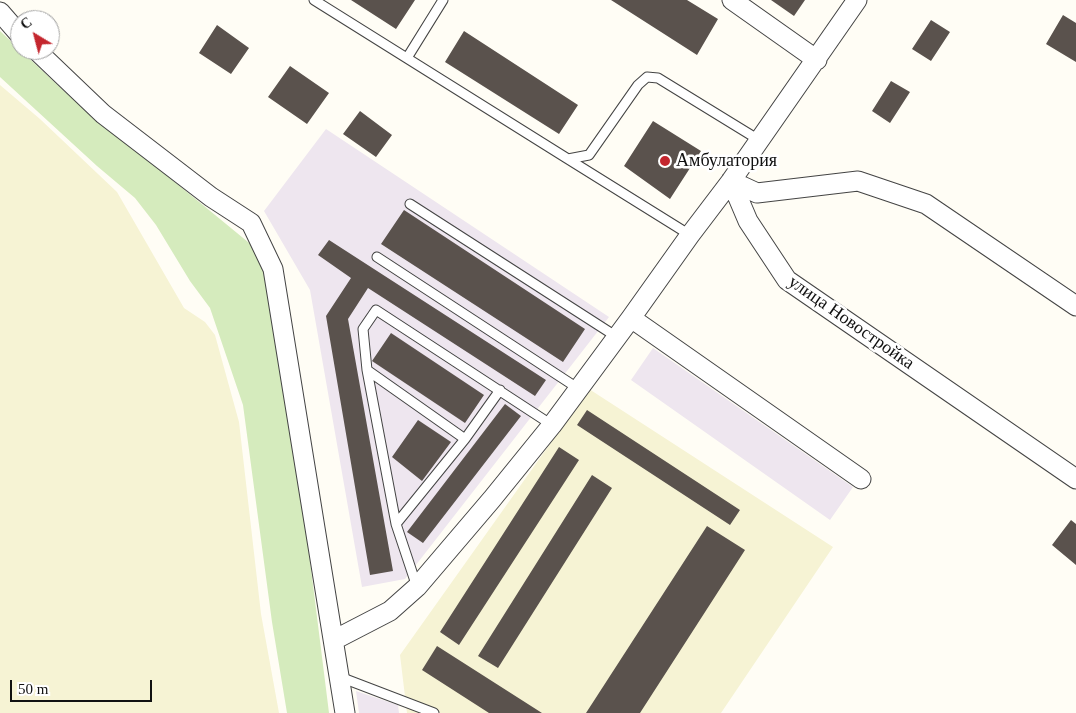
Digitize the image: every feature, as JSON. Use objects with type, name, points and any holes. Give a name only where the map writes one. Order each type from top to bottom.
[{"type":"street","points":[[334,640],[390,611],[417,587],[492,499],[552,425],[631,318],[817,60],[857,0]]},
{"type":"street","points":[[739,2],[817,60]]},
{"type":"street","points":[[0,12],[10,24]]},
{"type":"street","points":[[46,60],[102,114],[211,198],[251,223],[273,269],[345,713]]},
{"type":"street","points":[[731,181],[757,194],[858,181],[926,204],[1076,306]]},
{"type":"street","name":"улица Новостройка","points":[[731,181],[748,221],[787,280],[1076,479]]},
{"type":"street","points":[[631,318],[861,479]]},
{"type":"lane","points":[[314,0],[690,235]]},
{"type":"lane","points":[[407,58],[443,0]]},
{"type":"lane","points":[[568,159],[589,155],[638,85],[646,77],[658,78],[759,140]]},
{"type":"lane","points":[[410,204],[617,337]]},
{"type":"lane","points":[[377,257],[579,389]]},
{"type":"lane","points":[[417,587],[396,524],[367,370],[363,329],[376,310],[552,425]]},
{"type":"lane","points":[[367,370],[465,439]]},
{"type":"lane","points":[[396,524],[465,439],[500,390]]},
{"type":"lane","points":[[340,677],[434,713]]},
{"type":"shaded area","points":[[0,85],[40,119],[117,192],[184,308],[205,322],[215,335],[239,422],[261,614],[279,713],[0,713]]},
{"type":"shaded area","points":[[326,129],[609,317],[405,579],[362,587],[310,290],[264,211]]},
{"type":"shaded area","points":[[653,348],[853,487],[830,520],[631,380]]},
{"type":"shaded area","points":[[589,389],[833,547],[721,713],[407,713],[400,655]]},
{"type":"shaded area","points":[[356,691],[398,705],[399,713],[359,713]]},
{"type":"green space","points":[[0,31],[10,40],[10,60],[31,60],[65,92],[248,242],[259,254],[272,284],[273,306],[306,529],[329,713],[287,713],[272,622],[243,405],[210,308],[190,281],[156,225],[135,198],[97,166],[0,77]]},
{"type":"building","points":[[351,0],[415,0],[396,29]]},
{"type":"building","points":[[611,0],[687,0],[718,19],[697,55]]},
{"type":"building","points":[[771,0],[805,0],[794,16]]},
{"type":"building","points":[[1063,15],[1076,23],[1076,62],[1046,44]]},
{"type":"building","points":[[931,20],[950,32],[931,61],[912,49]]},
{"type":"building","points":[[217,25],[249,48],[231,74],[199,53]]},
{"type":"building","points":[[464,31],[578,105],[559,134],[445,62]]},
{"type":"building","points":[[290,66],[329,93],[307,124],[268,97]]},
{"type":"building","points":[[891,81],[910,92],[890,123],[872,111]]},
{"type":"building","points":[[360,111],[392,135],[376,157],[343,134]]},
{"type":"building","name":"Амбулатория","points":[[653,121],[701,151],[670,199],[624,166]]},
{"type":"building","points":[[404,210],[585,329],[563,362],[381,244]]},
{"type":"building","points":[[329,240],[546,380],[535,396],[368,288],[348,319],[393,571],[370,575],[326,316],[351,278],[318,255]]},
{"type":"building","points":[[391,333],[484,395],[465,423],[372,361]]},
{"type":"building","points":[[505,404],[521,416],[423,543],[407,532]]},
{"type":"building","points":[[587,410],[740,510],[730,525],[577,425]]},
{"type":"building","points":[[418,420],[451,442],[422,481],[392,457]]},
{"type":"building","points":[[559,447],[579,460],[459,645],[440,632]]},
{"type":"building","points":[[592,475],[612,488],[498,668],[478,656]]},
{"type":"building","points":[[1071,520],[1076,524],[1076,565],[1052,545]]},
{"type":"building","points":[[707,526],[745,550],[640,713],[586,713]]},
{"type":"building","points":[[437,646],[542,713],[489,713],[422,670]]},
{"type":"place","name":"Амбулатория","points":[[665,161]]}]
